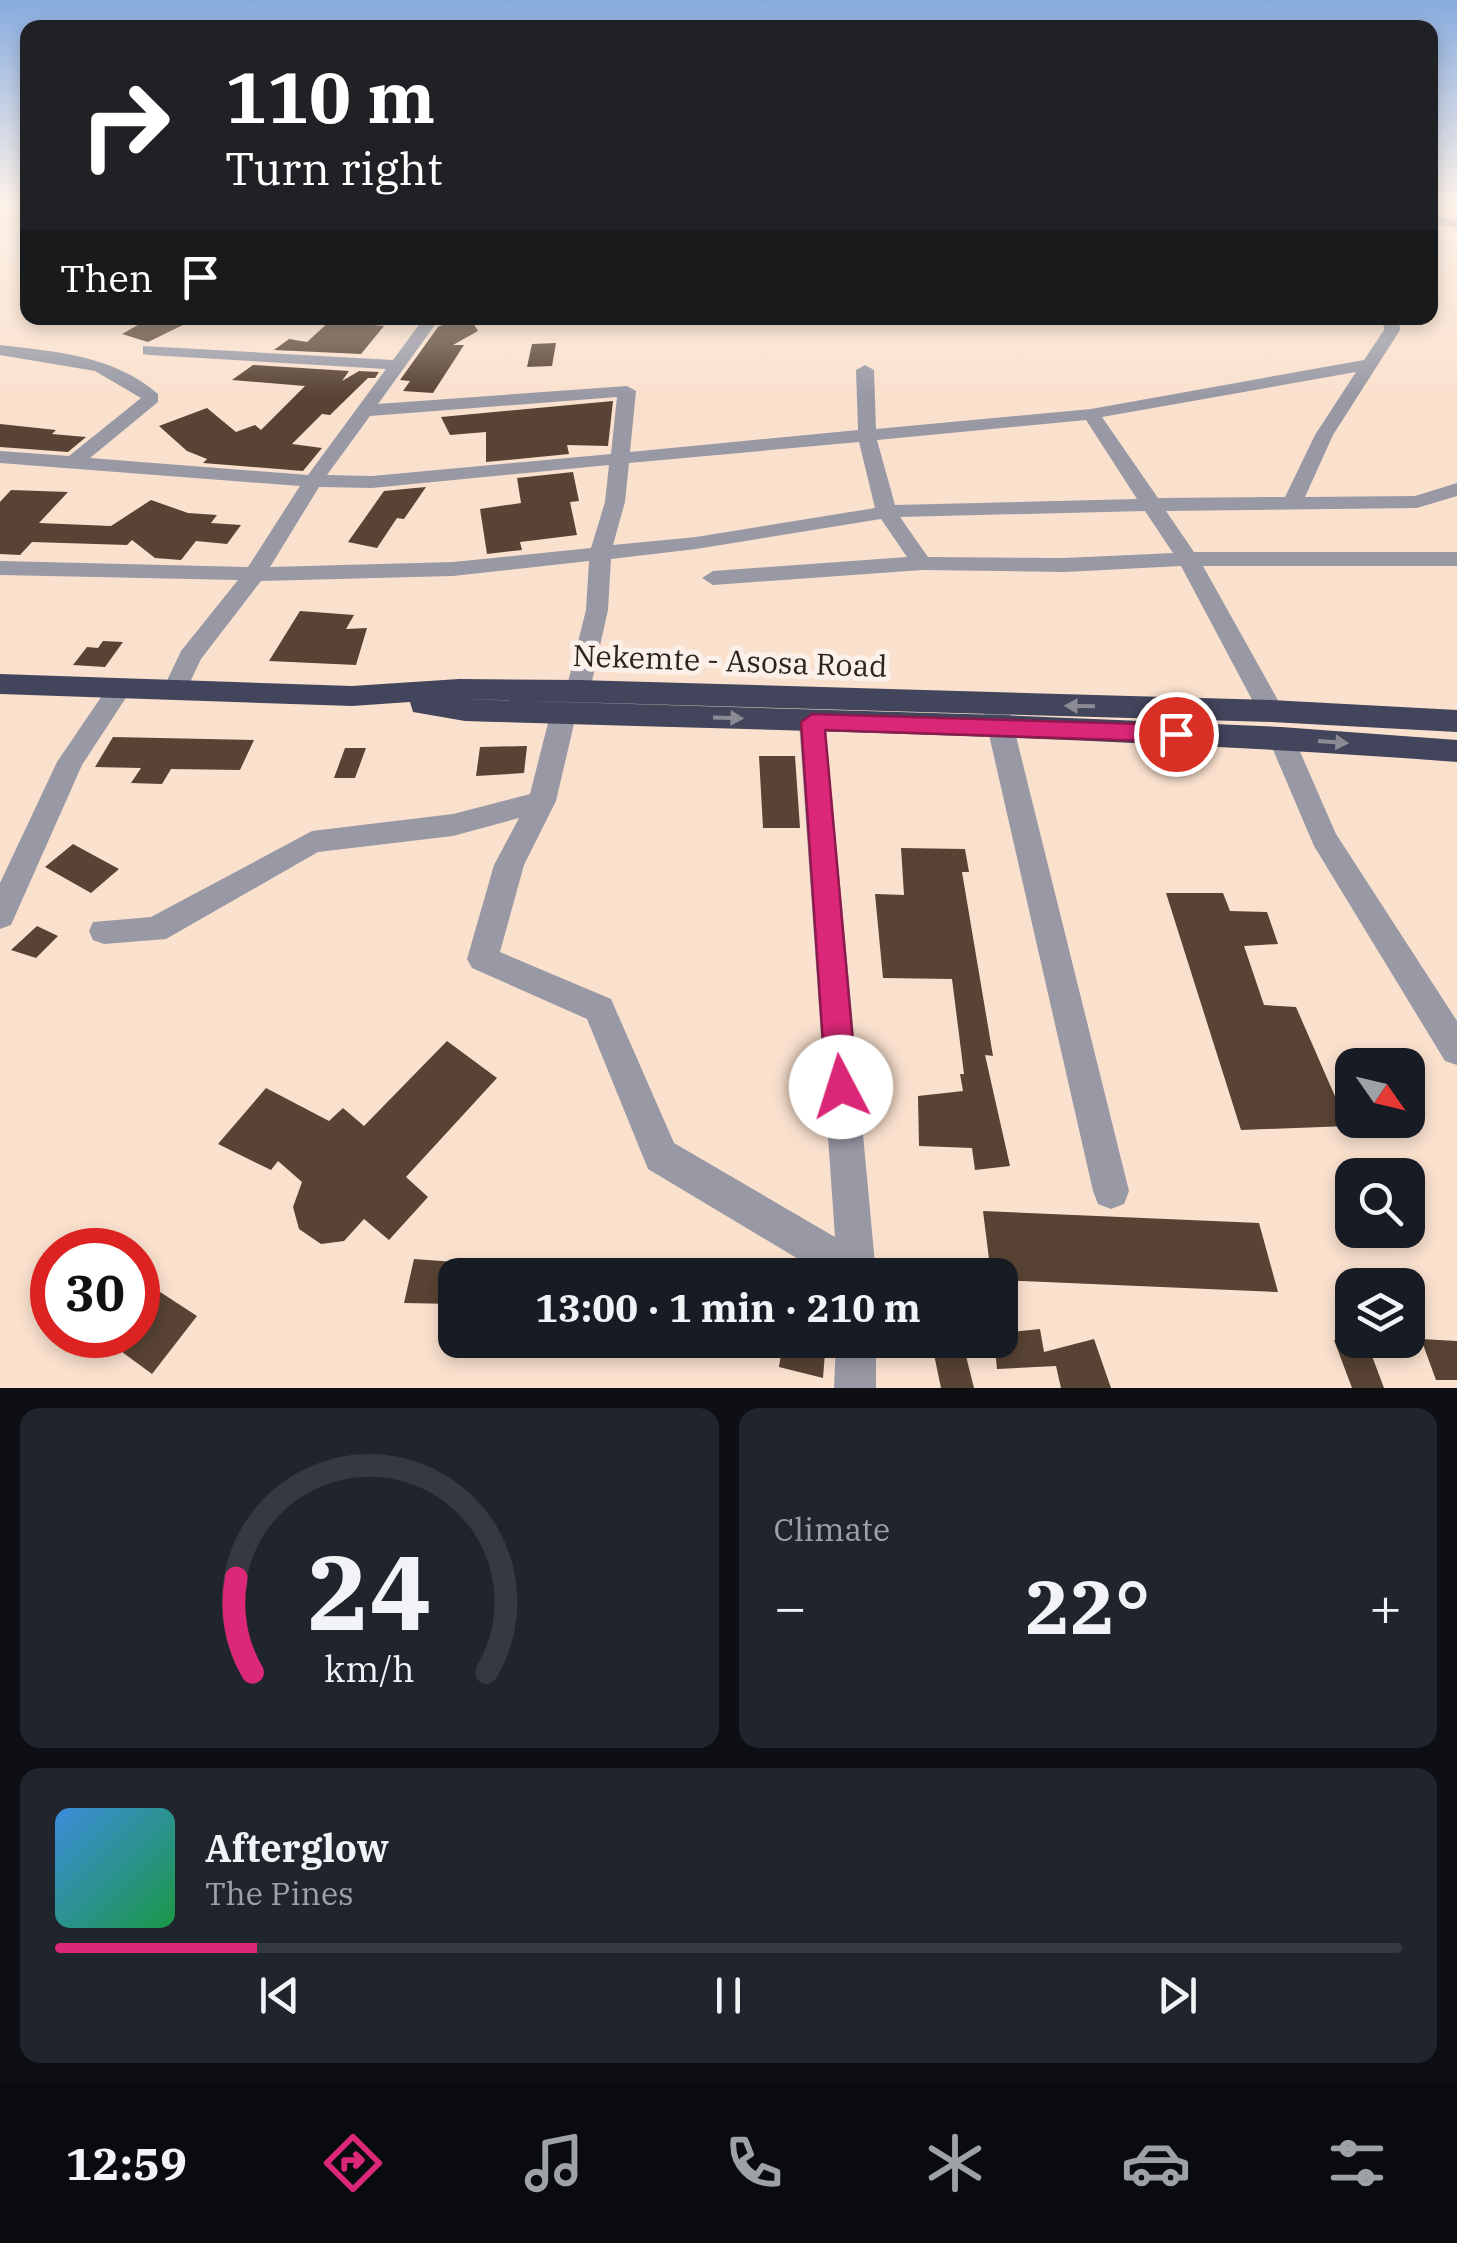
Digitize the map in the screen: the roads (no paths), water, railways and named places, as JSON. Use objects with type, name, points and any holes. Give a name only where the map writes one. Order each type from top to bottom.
[{"type":"highway","points":[[0,684],[352,696],[465,710],[571,701],[812,722],[997,715],[1276,724],[1457,721]]},
{"type":"highway","name":"Nekemte - Asosa Road","points":[[571,701],[997,715]]},
{"type":"highway","points":[[1276,724],[1457,751]]},
{"type":"street","points":[[175,689],[190,657],[255,574],[313,481],[426,325]]},
{"type":"street","points":[[1293,503],[1304,470],[1392,325]]},
{"type":"street","points":[[0,350],[118,371],[152,398],[112,427],[73,463]]},
{"type":"street","points":[[149,350],[397,365]]},
{"type":"street","points":[[0,457],[313,481],[392,481],[1091,414],[1370,364]]},
{"type":"street","points":[[865,370],[867,436],[886,512],[922,563]]},
{"type":"street","points":[[364,412],[627,391],[615,502],[600,554],[597,610],[542,802],[509,866],[483,960],[599,1009],[661,1156],[832,1258]]},
{"type":"street","points":[[1091,414],[1188,560],[1276,724],[1324,838],[1457,1050]]},
{"type":"street","points":[[0,568],[255,574],[453,569],[696,543],[886,512],[1418,502],[1457,488]]},
{"type":"street","points":[[713,578],[922,563],[1065,565],[1188,560],[1457,559]]},
{"type":"street","points":[[0,916],[70,762],[120,688]]},
{"type":"street","points":[[997,715],[1111,1190]]},
{"type":"street","points":[[812,722],[856,1258]]},
{"type":"street","points":[[104,932],[155,930],[312,842],[453,825],[542,802]]},
{"type":"street","points":[[856,1358],[856,1388]]}]
